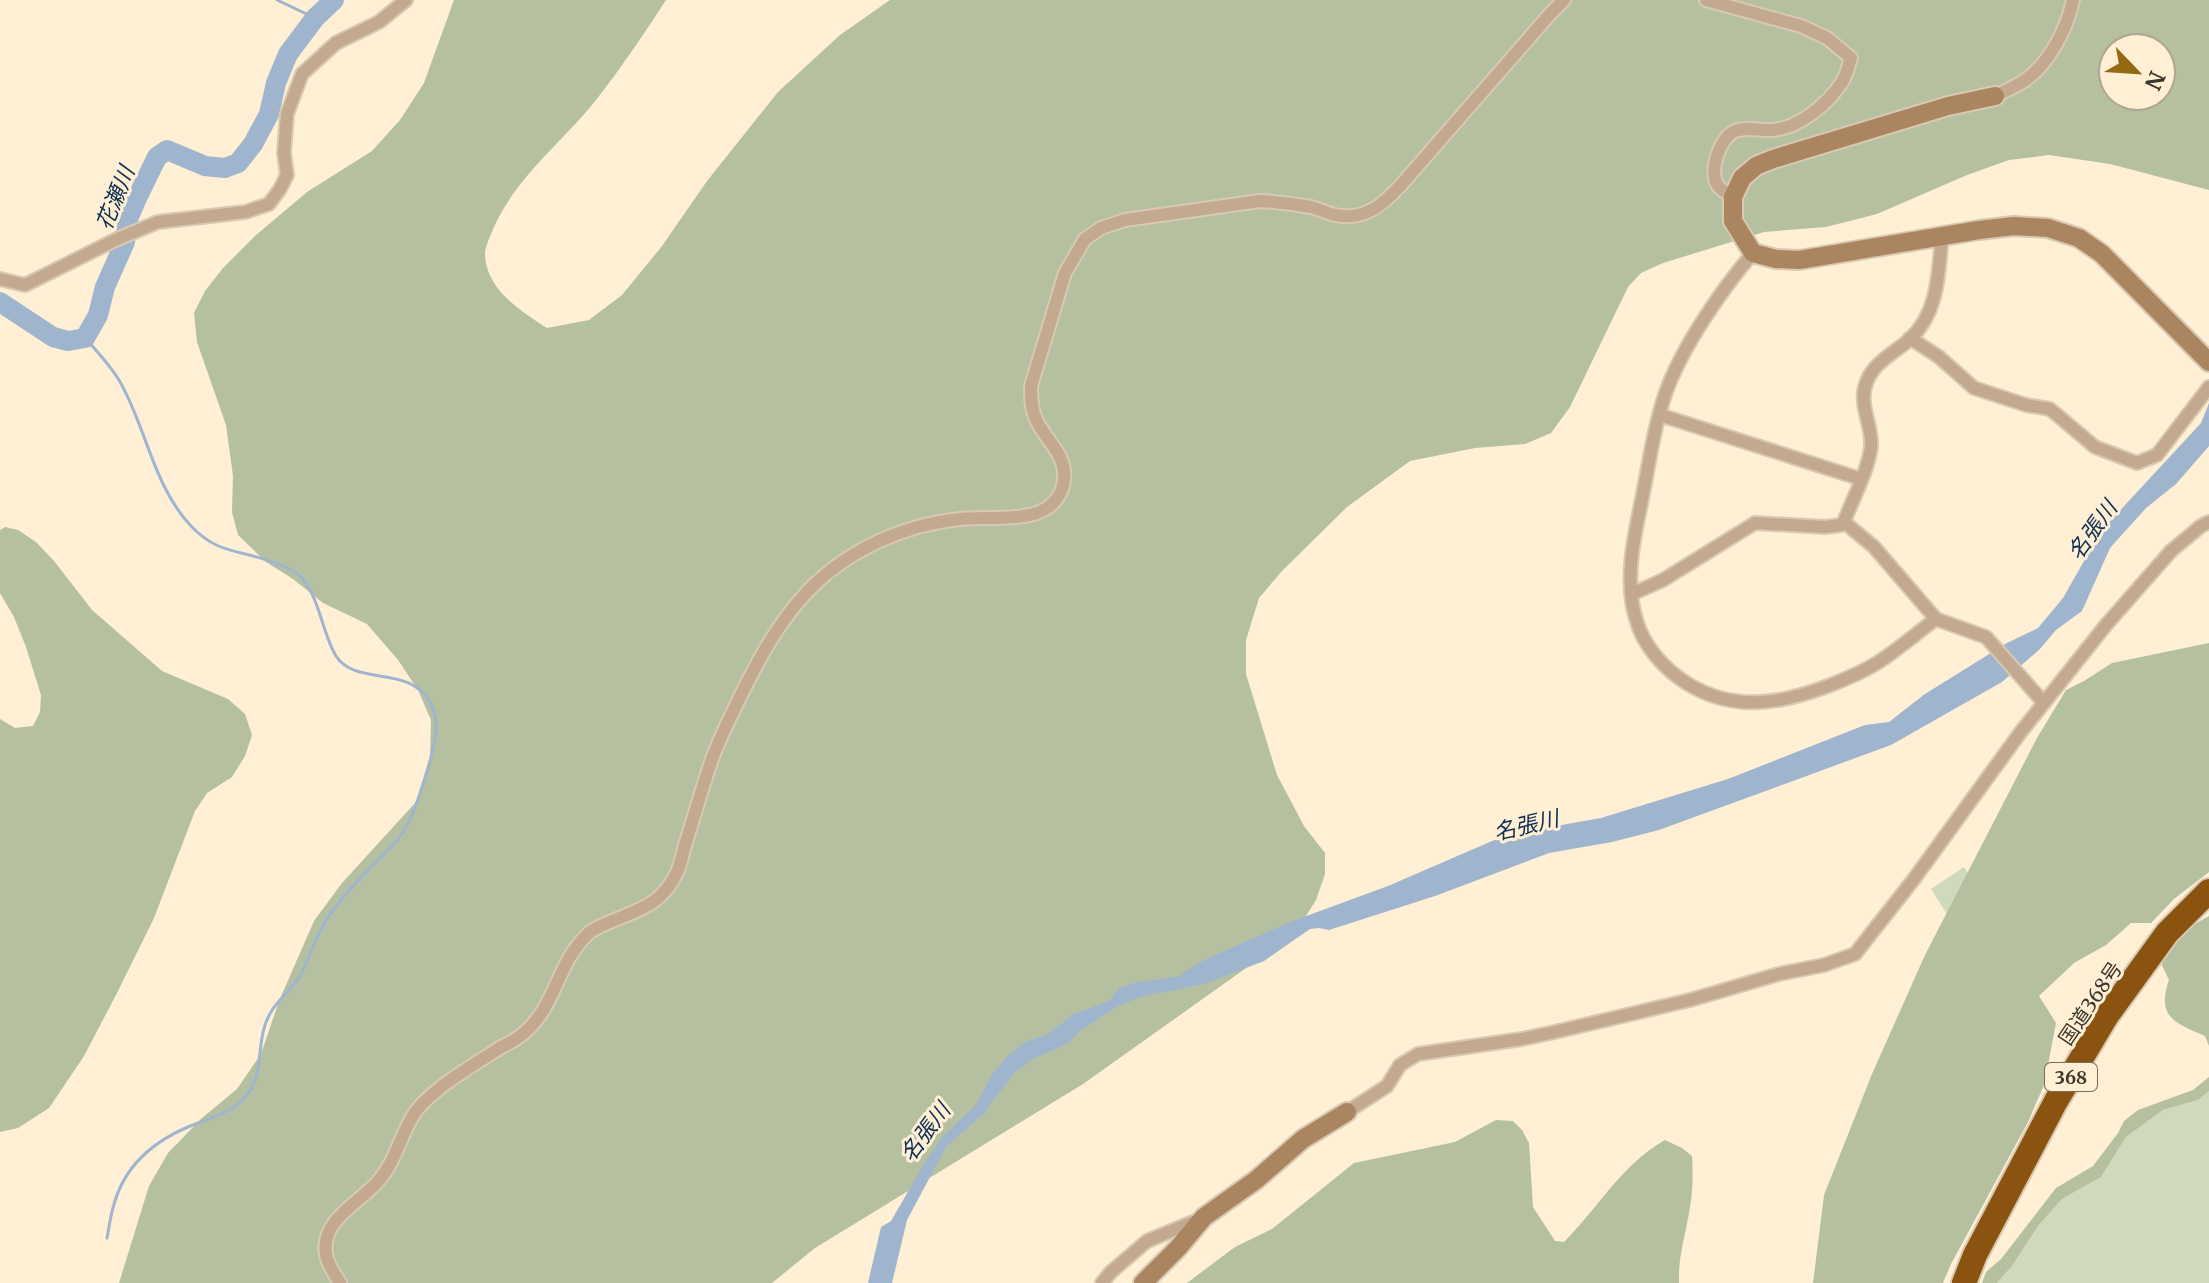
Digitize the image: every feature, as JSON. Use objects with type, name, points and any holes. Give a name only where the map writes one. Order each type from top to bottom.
[{"type":"highway","name":"国道368号","points":[[1964,1283],[1975,1255],[2056,1101],[2106,1017],[2167,933],[2209,891]]},
{"type":"street","points":[[0,279],[25,285],[158,222],[245,212],[269,204],[287,175],[284,153],[287,114],[302,74],[336,43],[379,22],[406,0]]},
{"type":"street","points":[[340,1283],[326,1257],[325,1241],[334,1224],[378,1182],[389,1167],[415,1113],[430,1096],[526,1032],[545,1008],[570,955],[588,933],[646,908],[666,892],[678,869],[713,757],[733,711],[783,619],[809,590],[837,565],[890,536],[958,519],[1028,515],[1049,507],[1059,498],[1063,486],[1063,465],[1060,454],[1034,416],[1031,386],[1065,273],[1085,239],[1101,228],[1125,220],[1260,201],[1283,202],[1351,217],[1371,212],[1386,202],[1564,0]]},
{"type":"street","points":[[1706,0],[1801,26],[1827,38],[1851,58],[1843,81],[1816,112],[1773,131],[1743,129],[1732,132],[1722,143],[1714,175],[1717,185],[1733,197]]},
{"type":"street","points":[[2073,0],[2069,18],[2053,50],[2026,80],[1995,96],[1948,106],[1756,166],[1742,178],[1733,197],[1733,221],[1753,253],[1776,259],[1799,260],[2014,226],[2048,228],[2079,238],[2102,254],[2209,362]]},
{"type":"street","points":[[1844,522],[1871,444],[1863,405],[1867,380],[1928,317],[1936,293],[1942,237]]},
{"type":"street","points":[[1753,253],[1730,280],[1683,355],[1666,391],[1633,546],[1632,594],[1636,620],[1645,640],[1673,676],[1703,693],[1738,702],[1768,702],[1793,699],[1848,678],[1880,661],[1936,619]]},
{"type":"street","points":[[1910,338],[1939,357],[1974,388],[2026,405],[2050,409],[2095,447],[2137,463],[2157,455],[2209,387]]},
{"type":"street","points":[[1660,415],[1861,479]]},
{"type":"street","points":[[1632,594],[1663,580],[1755,523],[1825,527],[1844,522]]},
{"type":"street","points":[[1844,522],[1874,547],[1936,619],[1986,637],[2044,703]]},
{"type":"street","points":[[1102,1283],[1147,1241],[1204,1217],[1256,1180],[1303,1139],[1387,1086],[1400,1065],[1418,1054],[1559,1031],[1690,1000],[1855,954],[2106,625],[2171,551],[2209,522]]},
{"type":"street","points":[[1143,1283],[1204,1217]]},
{"type":"green space","points":[[454,0],[666,0],[596,100],[511,196],[487,245],[486,264],[497,287],[515,306],[547,328],[589,320],[622,295],[778,92],[840,35],[890,0],[2209,0],[2209,190],[2110,164],[2049,155],[2009,160],[1877,214],[1826,227],[1764,232],[1663,263],[1641,273],[1628,287],[1570,407],[1551,433],[1525,444],[1475,448],[1410,461],[1347,507],[1259,598],[1246,640],[1246,674],[1277,775],[1304,826],[1325,853],[1325,874],[1316,900],[1301,924],[1256,961],[1083,1084],[815,1248],[772,1283],[119,1283],[149,1186],[168,1153],[202,1118],[237,1089],[261,1054],[279,1001],[314,921],[342,883],[416,802],[430,757],[431,720],[418,690],[398,660],[367,624],[323,603],[266,562],[238,535],[232,512],[233,476],[226,425],[197,342],[194,313],[205,291],[223,268],[255,236],[307,192],[372,151],[400,120],[424,83]]},
{"type":"green space","points":[[5,527],[18,530],[36,542],[92,610],[162,671],[228,699],[245,714],[252,735],[245,756],[232,777],[207,793],[195,811],[154,918],[84,1056],[49,1108],[18,1128],[0,1132],[0,719],[15,728],[33,726],[40,712],[41,695],[14,617],[0,593],[0,530]]},
{"type":"green space","points":[[2209,643],[2209,872],[2174,899],[2151,923],[2131,923],[2106,945],[2074,963],[2039,996],[2056,1023],[2044,1085],[2028,1122],[1943,1283],[1813,1283],[1824,1195],[1872,1074],[1925,955],[2037,738],[2066,690],[2112,663]]},
{"type":"green space","points":[[1964,867],[1980,892],[1947,914],[1931,889]]},
{"type":"green space","points":[[2209,916],[2209,1046],[2205,1036],[2177,1022],[2167,1011],[2165,1003],[2169,980],[2161,963],[2181,935]]},
{"type":"green space","points":[[2209,1077],[2209,1091],[2198,1100],[2163,1110],[2126,1137],[2101,1177],[2062,1199],[2038,1226],[1997,1283],[1982,1283],[1986,1272],[2001,1259],[2056,1188],[2093,1166],[2124,1121],[2138,1110],[2193,1090]]},
{"type":"green space","points":[[2209,1091],[2209,1283],[1997,1283],[2038,1226],[2062,1199],[2101,1177],[2126,1137],[2163,1110],[2198,1100]]},
{"type":"green space","points":[[1496,1120],[1513,1121],[1529,1143],[1533,1207],[1555,1241],[1564,1242],[1623,1174],[1665,1140],[1692,1156],[1692,1194],[1679,1283],[1187,1283],[1235,1247],[1272,1229],[1354,1163],[1455,1142]]},
{"type":"water","points":[[2209,403],[2209,446],[2176,484],[2146,508],[2110,548],[2082,611],[2056,630],[2040,649],[2002,682],[1891,745],[1659,830],[1549,853],[1435,896],[1329,930],[1310,929],[1264,961],[1204,984],[1140,997],[1118,1006],[1081,1030],[1068,1043],[1031,1060],[1015,1072],[984,1113],[946,1147],[907,1220],[892,1283],[868,1283],[881,1227],[891,1221],[943,1136],[975,1106],[993,1073],[1023,1043],[1048,1034],[1074,1014],[1109,1001],[1119,988],[1137,982],[1177,977],[1200,962],[1290,922],[1388,886],[1506,835],[1601,818],[1728,779],[1865,725],[1889,722],[1925,694],[2007,643],[2038,628],[2063,598],[2101,531],[2201,423]]},
{"type":"waterway","points":[[277,0],[315,18]]},
{"type":"waterway","name":"花瀬川","points":[[0,302],[53,337],[68,341],[85,338],[98,315],[105,287],[125,242],[128,219],[157,157],[167,150],[205,166],[225,168],[238,163],[253,144],[269,114],[276,83],[288,54],[315,18],[334,0]]},
{"type":"waterway","points":[[85,338],[119,380],[168,493],[191,526],[201,536],[222,547],[294,571],[309,588],[336,656],[356,671],[396,679],[421,690],[431,704],[436,725],[429,764],[407,825],[397,841],[330,914],[298,979],[271,1012],[263,1032],[257,1074],[249,1092],[220,1115],[169,1136],[144,1154],[118,1192],[107,1238]]},
{"type":"water label","name":"名張川","points":[[2092,530]]},
{"type":"water label","name":"名張川","points":[[1526,825]]},
{"type":"water label","name":"名張川","points":[[925,1132]]}]
